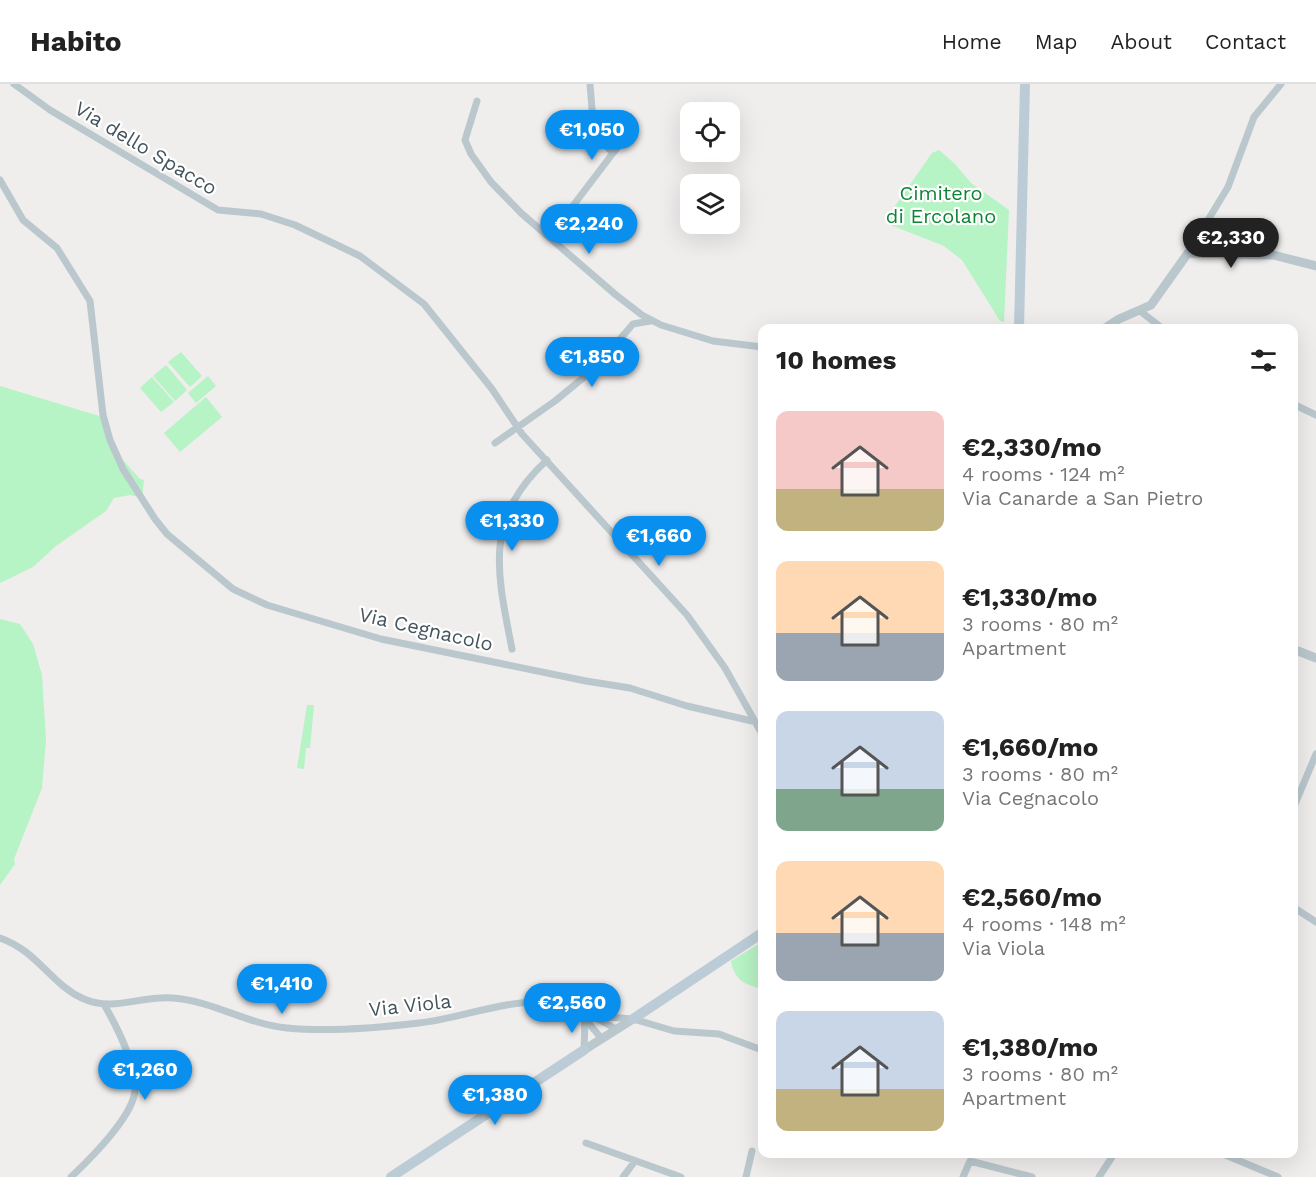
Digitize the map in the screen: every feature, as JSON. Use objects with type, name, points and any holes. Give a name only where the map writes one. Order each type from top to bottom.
[{"type":"main road","points":[[1019,324],[1025,84]]},
{"type":"main road","points":[[633,1019],[758,936]]},
{"type":"main road","points":[[391,1177],[584,1050]]},
{"type":"street","name":"Via dello Spacco","points":[[14,84],[50,110],[218,210],[261,214],[295,225],[360,256],[424,304],[517,426]]},
{"type":"street","points":[[590,84],[594,133],[613,153]]},
{"type":"street","points":[[1111,324],[1140,311],[1158,297],[1188,254],[1232,180],[1254,117],[1281,84]]},
{"type":"street","points":[[477,101],[465,140],[471,154],[502,195],[651,321],[713,341],[758,347]]},
{"type":"street","points":[[550,236],[631,131]]},
{"type":"street","name":"Via Cegnacolo","points":[[0,180],[23,220],[57,248],[90,301],[104,415],[115,450],[154,519],[167,534],[214,576],[233,589],[267,605],[381,639],[630,688],[687,706],[752,721]]},
{"type":"street","points":[[1188,254],[1273,255],[1316,266]]},
{"type":"street","points":[[1140,311],[1157,324]]},
{"type":"street","points":[[495,443],[555,401],[594,369],[633,324],[651,321]]},
{"type":"street","points":[[1298,406],[1316,415]]},
{"type":"street","points":[[517,426],[687,615],[724,668],[758,729]]},
{"type":"street","points":[[512,649],[502,599],[499,560],[504,519],[530,476],[547,460]]},
{"type":"street","points":[[1298,651],[1316,658]]},
{"type":"street","points":[[1298,797],[1316,754]]},
{"type":"street","points":[[1298,911],[1316,922]]},
{"type":"street","points":[[1298,916],[1307,917]]},
{"type":"street","name":"Via Viola","points":[[0,938],[17,944],[82,999],[105,1006],[172,997],[195,1000],[261,1023],[286,1028],[318,1029],[419,1023],[473,1014],[510,1003],[543,1003],[578,1010],[587,1018],[602,1039]]},
{"type":"street","points":[[71,1177],[124,1116],[135,1089],[129,1060],[105,1006]]},
{"type":"street","points":[[584,1050],[587,1018],[633,1019],[674,1031],[719,1035],[758,1049]]},
{"type":"street","name":"Via Viola","points":[[587,1018],[616,1029]]},
{"type":"street","points":[[584,1050],[633,1019]]},
{"type":"street","points":[[586,1143],[681,1177]]},
{"type":"street","points":[[746,1177],[752,1151]]},
{"type":"street","points":[[1099,1177],[1111,1158]]},
{"type":"street","points":[[1233,1158],[1278,1177]]},
{"type":"street","points":[[623,1177],[635,1161]]},
{"type":"street","points":[[963,1177],[970,1161],[1032,1177]]},
{"type":"green space","name":"Cimitero di Ercolano","points":[[939,150],[971,183],[1009,210],[1004,322],[1000,321],[962,260],[944,246],[888,224],[893,209],[932,153]]},
{"type":"green space","points":[[181,352],[202,376],[190,387],[168,362]]},
{"type":"green space","points":[[166,365],[187,390],[175,401],[153,376]]},
{"type":"green space","points":[[208,376],[216,386],[196,403],[188,393]]},
{"type":"green space","points":[[152,377],[174,402],[161,412],[140,388]]},
{"type":"green space","points":[[0,386],[106,418],[114,450],[140,479],[144,480],[142,498],[130,495],[114,498],[106,511],[56,546],[33,567],[0,583]]},
{"type":"green space","points":[[206,397],[222,417],[180,452],[164,433]]},
{"type":"green space","points":[[0,619],[20,624],[33,644],[42,675],[46,740],[42,788],[14,859],[15,864],[0,885]]},
{"type":"green space","points":[[307,705],[314,705],[310,748],[306,748],[304,769],[297,768]]},
{"type":"green space","points":[[758,944],[758,988],[741,981],[731,961]]}]
